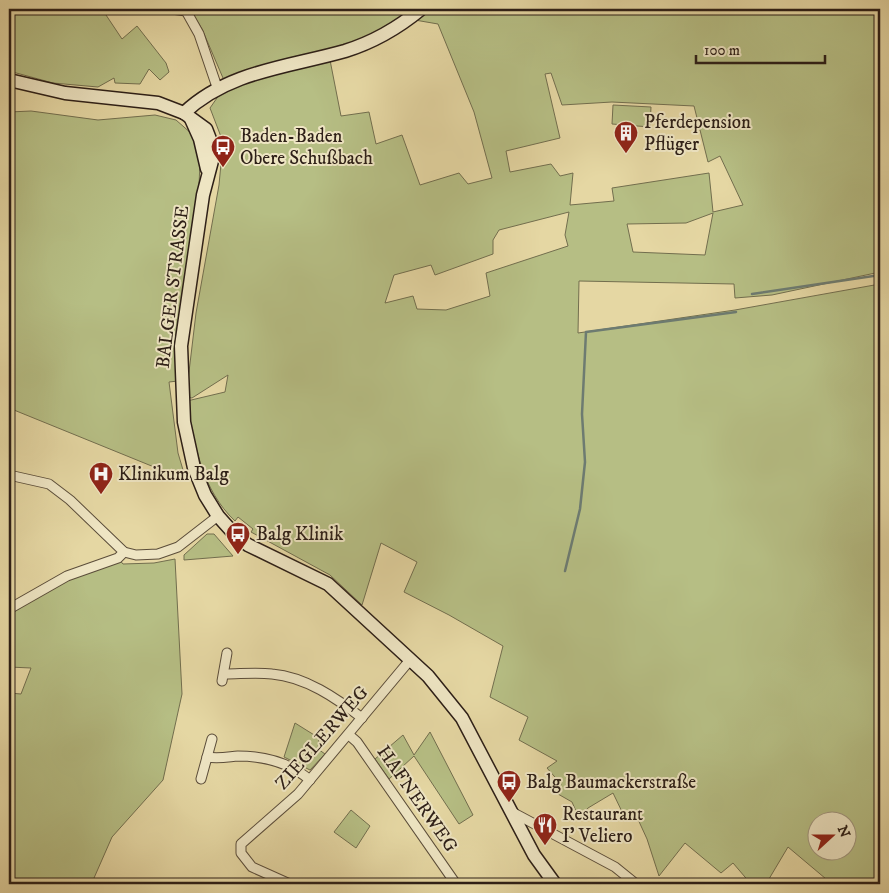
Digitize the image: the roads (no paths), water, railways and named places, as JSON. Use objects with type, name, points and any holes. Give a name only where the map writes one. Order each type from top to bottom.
[{"type":"street","points":[[172,9],[185,10],[199,34],[218,90]]},
{"type":"street","points":[[188,116],[199,100],[246,76],[366,44],[388,34],[421,9]]},
{"type":"street","name":"BALGER STRASSE","points":[[9,80],[65,94],[158,104],[188,116],[206,129],[211,141],[213,157],[197,233],[181,346],[181,398],[184,422],[194,468],[205,495],[218,516],[236,536],[248,545],[328,584],[428,676],[462,718],[534,855],[555,884]]},
{"type":"street","points":[[9,475],[49,484],[70,500],[124,552],[136,555],[158,554],[178,547],[218,516]]},
{"type":"street","points":[[9,609],[67,576],[118,558],[124,552]]},
{"type":"street","points":[[227,653],[224,677],[274,674],[310,685],[334,696],[362,718]]},
{"type":"street","name":"ZIEGLERWEG","points":[[290,884],[252,867],[242,856],[240,849],[245,839],[298,794],[410,660]]},
{"type":"street","name":"HAFNERWEG","points":[[349,735],[357,742],[456,884]]},
{"type":"street","points":[[201,779],[212,739]]},
{"type":"street","points":[[207,757],[240,756],[272,760],[301,772],[310,780]]},
{"type":"street","points":[[512,812],[615,867],[636,884]]},
{"type":"waterway","points":[[752,294],[880,275]]},
{"type":"waterway","points":[[565,571],[580,509],[585,462],[582,414],[586,332],[736,312]]},
{"type":"place","name":"Pferdepension Pflüger","points":[[626,154]]},
{"type":"place","name":"Baden-Baden Obere Schußbach","points":[[223,168]]},
{"type":"place","name":"Klinikum Balg","points":[[101,495]]},
{"type":"place","name":"Balg Klinik","points":[[238,555]]},
{"type":"place","name":"Balg Baumackerstraße","points":[[509,803]]},
{"type":"place","name":"Restaurant I' Veliero","points":[[545,846]]}]
